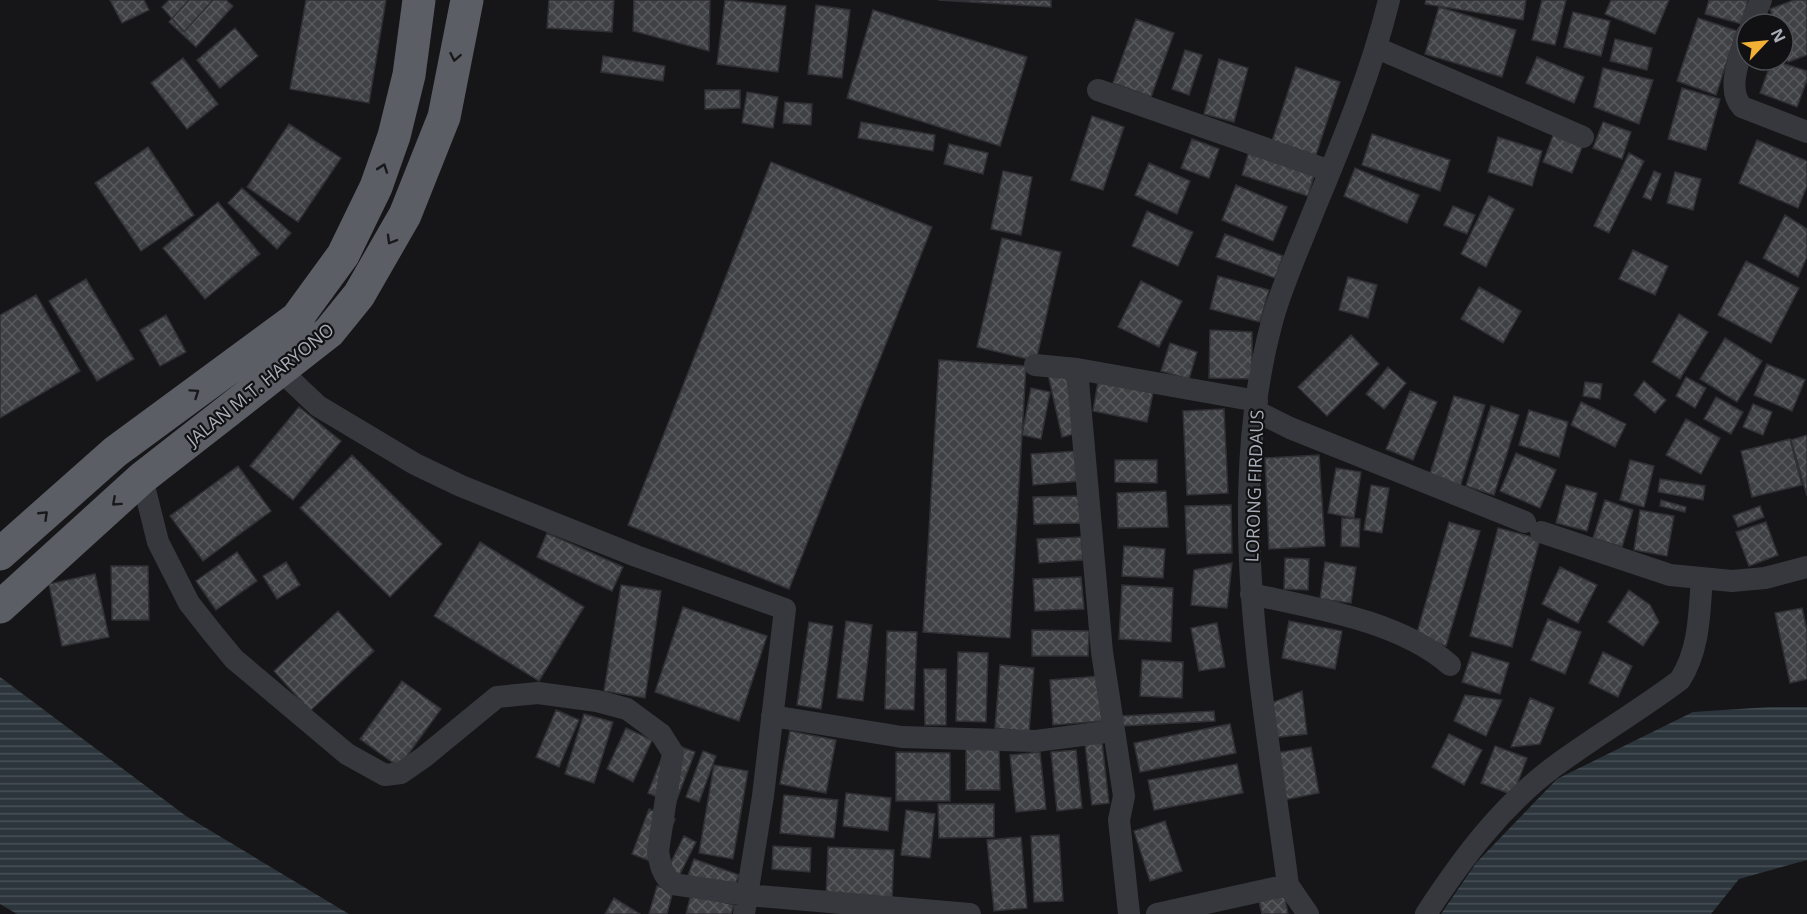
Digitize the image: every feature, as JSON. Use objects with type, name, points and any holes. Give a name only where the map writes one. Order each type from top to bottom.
[{"type":"highway","name":"JALAN M.T. HARYONO","points":[[0,554],[115,452],[297,318],[343,255],[376,188],[394,136],[409,75],[419,0]]},
{"type":"highway","name":"JALAN M.T. HARYONO","points":[[0,607],[142,478],[329,332],[359,295],[405,216],[444,117],[466,0]]},
{"type":"street","name":"LORONG FIRDAUS","points":[[1308,914],[1288,885],[1251,594],[1251,457],[1260,370],[1274,315],[1377,48],[1389,0]]},
{"type":"street","points":[[1377,48],[1583,137]]},
{"type":"street","points":[[1737,72],[1733,85],[1735,99],[1742,107],[1807,132]]},
{"type":"street","points":[[1098,90],[1330,171]]},
{"type":"street","points":[[1035,365],[1077,369],[1256,406],[1290,428],[1533,527],[1670,575],[1732,581],[1805,575]]},
{"type":"street","points":[[1077,369],[1102,652],[1124,796],[1119,820],[1129,914]]},
{"type":"street","points":[[281,371],[318,406],[415,464],[461,486],[636,556],[785,609],[746,905]]},
{"type":"street","points":[[142,478],[158,542],[189,603],[234,659],[347,754],[385,775],[401,773],[497,698],[538,693],[597,701],[627,709],[662,734],[673,753],[658,851],[666,879],[673,884],[746,905],[970,914]]},
{"type":"street","points":[[1425,914],[1463,856],[1496,819],[1554,767],[1680,680],[1692,662],[1696,645],[1702,578]]},
{"type":"street","points":[[1251,594],[1354,617],[1434,651],[1450,665]]},
{"type":"street","points":[[772,716],[902,737],[1036,741],[1113,731]]},
{"type":"street","points":[[1157,914],[1288,885]]},
{"type":"shaded area","points":[[0,677],[186,816],[349,914],[17,914],[0,904]]},
{"type":"shaded area","points":[[1807,707],[1807,860],[1739,879],[1711,914],[1441,914],[1476,863],[1557,779],[1693,712]]},
{"type":"building","points":[[110,0],[144,0],[149,10],[122,23]]},
{"type":"building","points":[[169,0],[213,0],[184,32],[162,7]]},
{"type":"building","points":[[189,0],[226,0],[233,6],[196,47],[169,22]]},
{"type":"building","points":[[306,0],[386,0],[369,103],[290,89]]},
{"type":"building","points":[[549,0],[614,0],[612,32],[547,28]]},
{"type":"building","points":[[634,0],[710,0],[709,51],[633,31]]},
{"type":"building","points":[[725,0],[786,6],[778,72],[717,64]]},
{"type":"building","points":[[938,0],[1051,0],[1051,7]]},
{"type":"building","points":[[1426,0],[1526,0],[1523,20],[1425,4]]},
{"type":"building","points":[[1542,0],[1566,0],[1555,45],[1532,40]]},
{"type":"building","points":[[1611,0],[1669,0],[1655,34],[1605,14]]},
{"type":"building","points":[[1709,0],[1748,0],[1745,12],[1735,12],[1735,22],[1705,14]]},
{"type":"building","points":[[1794,0],[1807,0],[1807,55],[1795,59],[1795,12],[1771,12],[1770,9]]},
{"type":"building","points":[[816,5],[850,10],[842,78],[808,74]]},
{"type":"building","points":[[1439,7],[1516,30],[1502,77],[1425,54]]},
{"type":"building","points":[[873,10],[1027,57],[1000,146],[847,98]]},
{"type":"building","points":[[1573,12],[1610,21],[1601,56],[1564,47]]},
{"type":"building","points":[[1698,18],[1735,30],[1735,37],[1716,95],[1677,81]]},
{"type":"building","points":[[1136,19],[1174,33],[1151,97],[1113,83]]},
{"type":"building","points":[[235,28],[258,56],[220,88],[197,60]]},
{"type":"building","points":[[1615,39],[1652,48],[1647,70],[1610,61]]},
{"type":"building","points":[[1185,50],[1202,55],[1189,95],[1172,89]]},
{"type":"building","points":[[603,56],[665,66],[663,81],[601,72]]},
{"type":"building","points":[[1537,57],[1584,77],[1574,103],[1526,83]]},
{"type":"building","points":[[183,58],[218,104],[187,129],[151,83]]},
{"type":"building","points":[[1219,59],[1248,68],[1234,122],[1204,114]]},
{"type":"building","points":[[1296,67],[1340,82],[1315,158],[1271,144]]},
{"type":"building","points":[[1795,67],[1807,71],[1807,80],[1797,107],[1760,93],[1768,72],[1795,72]]},
{"type":"building","points":[[1603,68],[1653,80],[1639,124],[1594,107]]},
{"type":"building","points":[[1682,88],[1720,99],[1706,150],[1668,139]]},
{"type":"building","points":[[705,90],[740,90],[740,108],[705,109]]},
{"type":"building","points":[[747,92],[778,97],[773,128],[742,123]]},
{"type":"building","points":[[785,102],[812,104],[811,125],[783,123]]},
{"type":"building","points":[[1092,116],[1124,127],[1103,190],[1071,180]]},
{"type":"building","points":[[861,122],[935,135],[933,151],[858,138]]},
{"type":"building","points":[[1603,122],[1631,132],[1622,159],[1593,148]]},
{"type":"building","points":[[289,124],[341,158],[298,222],[247,187]]},
{"type":"building","points":[[1554,133],[1583,145],[1572,173],[1543,162]]},
{"type":"building","points":[[1372,134],[1450,160],[1440,191],[1362,165]]},
{"type":"building","points":[[1498,137],[1542,151],[1532,186],[1488,172]]},
{"type":"building","points":[[1192,139],[1219,149],[1209,178],[1181,168]]},
{"type":"building","points":[[1757,140],[1807,161],[1807,186],[1798,208],[1739,183]]},
{"type":"building","points":[[949,144],[988,153],[983,174],[944,164]]},
{"type":"building","points":[[148,147],[194,215],[141,251],[95,183]]},
{"type":"building","points":[[1250,148],[1316,169],[1308,196],[1242,175]]},
{"type":"building","points":[[1629,153],[1644,161],[1609,233],[1594,226]]},
{"type":"building","points":[[771,162],[932,227],[789,589],[628,525]]},
{"type":"building","points":[[1149,163],[1190,181],[1177,214],[1135,195]]},
{"type":"building","points":[[1355,168],[1419,195],[1407,223],[1344,196]]},
{"type":"building","points":[[1003,171],[1032,177],[1021,235],[991,229]]},
{"type":"building","points":[[1654,171],[1661,174],[1651,200],[1643,197]]},
{"type":"building","points":[[1675,172],[1701,179],[1693,210],[1667,203]]},
{"type":"building","points":[[1236,185],[1287,207],[1273,241],[1222,220]]},
{"type":"building","points":[[242,188],[291,233],[277,249],[228,203]]},
{"type":"building","points":[[1489,196],[1514,209],[1486,267],[1461,254]]},
{"type":"building","points":[[218,202],[260,254],[205,299],[163,248]]},
{"type":"building","points":[[1453,206],[1475,215],[1467,234],[1444,225]]},
{"type":"building","points":[[1147,211],[1193,232],[1178,266],[1132,246]]},
{"type":"building","points":[[1785,215],[1807,229],[1807,257],[1798,277],[1763,258]]},
{"type":"building","points":[[1225,234],[1283,256],[1275,278],[1216,257]]},
{"type":"building","points":[[1002,238],[1061,252],[1036,361],[977,347]]},
{"type":"building","points":[[1633,250],[1668,266],[1655,295],[1619,279]]},
{"type":"building","points":[[1746,261],[1799,288],[1771,343],[1718,315]]},
{"type":"building","points":[[1218,276],[1269,290],[1260,322],[1210,309]]},
{"type":"building","points":[[1348,277],[1377,285],[1368,318],[1339,310]]},
{"type":"building","points":[[86,279],[134,359],[97,381],[49,301]]},
{"type":"building","points":[[1141,281],[1182,301],[1159,347],[1118,327]]},
{"type":"building","points":[[1479,287],[1521,311],[1503,343],[1461,319]]},
{"type":"building","points":[[36,295],[80,371],[0,418],[0,315]]},
{"type":"building","points":[[1679,314],[1708,332],[1680,379],[1652,362]]},
{"type":"building","points":[[166,315],[186,352],[160,366],[140,330]]},
{"type":"building","points":[[1210,330],[1252,332],[1252,379],[1209,378]]},
{"type":"building","points":[[1351,335],[1379,364],[1327,416],[1298,387]]},
{"type":"building","points":[[1725,338],[1762,361],[1737,402],[1700,379]]},
{"type":"building","points":[[1170,343],[1197,352],[1189,379],[1161,371]]},
{"type":"building","points":[[939,360],[1026,366],[1010,638],[923,632]]},
{"type":"building","points":[[1767,364],[1805,380],[1792,411],[1754,395]]},
{"type":"building","points":[[1388,367],[1406,383],[1384,409],[1366,394]]},
{"type":"building","points":[[1065,370],[1078,433],[1062,437],[1048,374]]},
{"type":"building","points":[[1686,377],[1706,388],[1695,408],[1676,396]]},
{"type":"building","points":[[1644,381],[1666,400],[1655,413],[1634,395]]},
{"type":"building","points":[[1098,382],[1153,393],[1147,422],[1093,411]]},
{"type":"building","points":[[1585,382],[1602,384],[1600,399],[1583,396]]},
{"type":"building","points":[[1031,388],[1050,392],[1041,439],[1022,435]]},
{"type":"building","points":[[1410,391],[1437,402],[1413,460],[1386,449]]},
{"type":"building","points":[[1454,396],[1485,405],[1460,487],[1429,477]]},
{"type":"building","points":[[1716,397],[1743,412],[1731,434],[1704,419]]},
{"type":"building","points":[[1581,402],[1626,424],[1615,447],[1571,425]]},
{"type":"building","points":[[1753,404],[1772,412],[1763,435],[1743,427]]},
{"type":"building","points":[[1491,406],[1519,415],[1494,495],[1466,486]]},
{"type":"building","points":[[299,407],[341,441],[293,500],[250,466]]},
{"type":"building","points":[[1224,409],[1228,493],[1187,495],[1183,411]]},
{"type":"building","points":[[1529,410],[1568,422],[1559,457],[1519,445]]},
{"type":"building","points":[[1686,419],[1720,438],[1701,474],[1666,455]]},
{"type":"building","points":[[1807,435],[1807,496],[1791,440]]},
{"type":"building","points":[[1790,439],[1802,485],[1752,497],[1741,451]]},
{"type":"building","points":[[1078,451],[1080,481],[1033,485],[1031,454]]},
{"type":"building","points":[[1516,453],[1556,470],[1540,508],[1500,491]]},
{"type":"building","points":[[352,455],[442,544],[390,597],[300,508]]},
{"type":"building","points":[[1319,455],[1325,546],[1269,549],[1265,458]]},
{"type":"building","points":[[1115,460],[1157,460],[1157,483],[1115,482]]},
{"type":"building","points":[[1630,460],[1654,466],[1644,507],[1620,500]]},
{"type":"building","points":[[238,466],[271,511],[203,561],[170,516]]},
{"type":"building","points":[[1336,468],[1361,472],[1354,518],[1328,513]]},
{"type":"building","points":[[1660,479],[1705,486],[1703,500],[1658,492]]},
{"type":"building","points":[[1371,485],[1389,488],[1382,533],[1364,530]]},
{"type":"building","points":[[1566,485],[1597,493],[1587,531],[1556,523]]},
{"type":"building","points":[[1166,491],[1168,527],[1118,528],[1117,493]]},
{"type":"building","points":[[1081,496],[1082,523],[1034,524],[1033,497]]},
{"type":"building","points":[[1605,500],[1633,510],[1622,547],[1593,538]]},
{"type":"building","points":[[1661,500],[1686,507],[1685,512],[1660,506]]},
{"type":"building","points":[[1231,505],[1232,553],[1187,554],[1185,506]]},
{"type":"building","points":[[1760,506],[1764,517],[1738,527],[1733,516]]},
{"type":"building","points":[[1640,510],[1674,516],[1667,556],[1634,550]]},
{"type":"building","points":[[1342,518],[1360,519],[1359,547],[1341,546]]},
{"type":"building","points":[[1449,522],[1480,531],[1446,646],[1416,636]]},
{"type":"building","points":[[1766,522],[1778,555],[1749,566],[1736,532]]},
{"type":"building","points":[[1498,528],[1540,539],[1512,647],[1470,636]]},
{"type":"building","points":[[547,533],[623,567],[612,591],[537,557]]},
{"type":"building","points":[[1081,537],[1083,560],[1039,563],[1037,539]]},
{"type":"building","points":[[480,542],[584,607],[539,681],[434,616]]},
{"type":"building","points":[[1124,546],[1165,549],[1163,578],[1122,576]]},
{"type":"building","points":[[237,552],[257,581],[216,610],[196,581]]},
{"type":"building","points":[[1285,558],[1309,559],[1308,590],[1284,589]]},
{"type":"building","points":[[286,562],[300,585],[277,599],[263,576]]},
{"type":"building","points":[[1325,562],[1356,567],[1351,603],[1320,599]]},
{"type":"building","points":[[1232,563],[1227,608],[1191,605],[1194,570]]},
{"type":"building","points":[[111,566],[148,566],[149,620],[112,620]]},
{"type":"building","points":[[1560,567],[1597,585],[1578,623],[1542,604]]},
{"type":"building","points":[[95,574],[109,637],[62,646],[49,584]]},
{"type":"building","points":[[1081,577],[1084,609],[1035,611],[1033,579]]},
{"type":"building","points":[[621,585],[661,591],[645,698],[604,691]]},
{"type":"building","points":[[1122,585],[1173,588],[1171,642],[1119,639]]},
{"type":"building","points":[[1629,590],[1650,605],[1659,622],[1643,646],[1608,622]]},
{"type":"building","points":[[683,607],[767,636],[739,721],[655,692]]},
{"type":"building","points":[[1802,608],[1807,630],[1807,679],[1790,683],[1775,613]]},
{"type":"building","points":[[338,611],[374,651],[310,711],[274,671]]},
{"type":"building","points":[[1548,619],[1581,632],[1565,674],[1531,660]]},
{"type":"building","points":[[846,621],[872,625],[863,701],[837,698]]},
{"type":"building","points":[[1289,621],[1342,631],[1335,669],[1282,658]]},
{"type":"building","points":[[809,622],[833,626],[821,709],[797,705]]},
{"type":"building","points":[[1217,623],[1225,667],[1199,671],[1191,628]]},
{"type":"building","points":[[1032,630],[1089,631],[1088,656],[1032,656]]},
{"type":"building","points":[[887,631],[917,632],[914,710],[885,709]]},
{"type":"building","points":[[958,652],[988,653],[986,722],[956,721]]},
{"type":"building","points":[[1472,652],[1509,663],[1500,694],[1462,682]]},
{"type":"building","points":[[1603,652],[1632,666],[1618,697],[1589,683]]},
{"type":"building","points":[[1142,660],[1183,662],[1182,698],[1140,696]]},
{"type":"building","points":[[1000,665],[1034,668],[1029,732],[995,728]]},
{"type":"building","points":[[924,669],[946,669],[946,725],[925,725]]},
{"type":"building","points":[[1100,676],[1103,721],[1053,725],[1050,680]]},
{"type":"building","points":[[402,681],[441,709],[399,767],[360,739]]},
{"type":"building","points":[[1302,691],[1307,734],[1270,738],[1266,705]]},
{"type":"building","points":[[1465,695],[1502,700],[1486,736],[1454,721]]},
{"type":"building","points":[[1530,698],[1554,708],[1540,744],[1511,747]]},
{"type":"building","points":[[556,710],[579,720],[559,767],[536,757]]},
{"type":"building","points":[[1214,711],[1215,721],[1122,726],[1122,716]]},
{"type":"building","points":[[584,714],[613,722],[594,783],[565,774]]},
{"type":"building","points":[[1230,724],[1236,753],[1140,772],[1134,743]]},
{"type":"building","points":[[626,728],[652,740],[633,782],[607,769]]},
{"type":"building","points":[[790,731],[836,740],[826,793],[780,784]]},
{"type":"building","points":[[1449,734],[1482,750],[1464,785],[1432,767]]},
{"type":"building","points":[[668,742],[695,752],[675,804],[648,793]]},
{"type":"building","points":[[1102,742],[1109,803],[1092,805],[1085,744]]},
{"type":"building","points":[[966,745],[999,745],[1000,790],[966,790]]},
{"type":"building","points":[[1495,746],[1527,758],[1513,795],[1481,783]]},
{"type":"building","points":[[1311,747],[1319,793],[1283,800],[1275,753]]},
{"type":"building","points":[[1076,750],[1082,808],[1057,811],[1051,752]]},
{"type":"building","points":[[703,751],[716,756],[699,802],[686,797]]},
{"type":"building","points":[[896,752],[950,753],[950,801],[896,801]]},
{"type":"building","points":[[1040,752],[1046,809],[1016,812],[1010,755]]},
{"type":"building","points":[[1237,764],[1243,793],[1154,810],[1148,780]]},
{"type":"building","points":[[714,765],[748,771],[733,859],[699,853]]},
{"type":"building","points":[[846,793],[891,798],[888,831],[843,826]]},
{"type":"building","points":[[784,795],[838,800],[834,838],[780,833]]},
{"type":"building","points":[[938,804],[994,804],[994,837],[939,838]]},
{"type":"building","points":[[649,809],[675,819],[658,864],[632,854]]},
{"type":"building","points":[[906,810],[935,814],[930,858],[901,855]]},
{"type":"building","points":[[1165,821],[1182,871],[1150,881],[1134,831]]},
{"type":"building","points":[[1059,835],[1063,901],[1034,902],[1031,836]]},
{"type":"building","points":[[684,836],[696,842],[679,876],[667,870]]},
{"type":"building","points":[[1021,837],[1027,908],[994,911],[987,840]]},
{"type":"building","points":[[773,846],[811,848],[810,872],[772,869]]},
{"type":"building","points":[[828,847],[894,850],[892,901],[826,897]]},
{"type":"building","points":[[694,859],[739,875],[730,898],[686,881]]},
{"type":"building","points":[[657,886],[673,891],[667,914],[649,914]]},
{"type":"building","points":[[1283,888],[1288,914],[1262,914],[1257,893]]},
{"type":"building","points":[[691,894],[734,905],[731,914],[686,914]]},
{"type":"building","points":[[614,898],[640,914],[605,914]]}]
